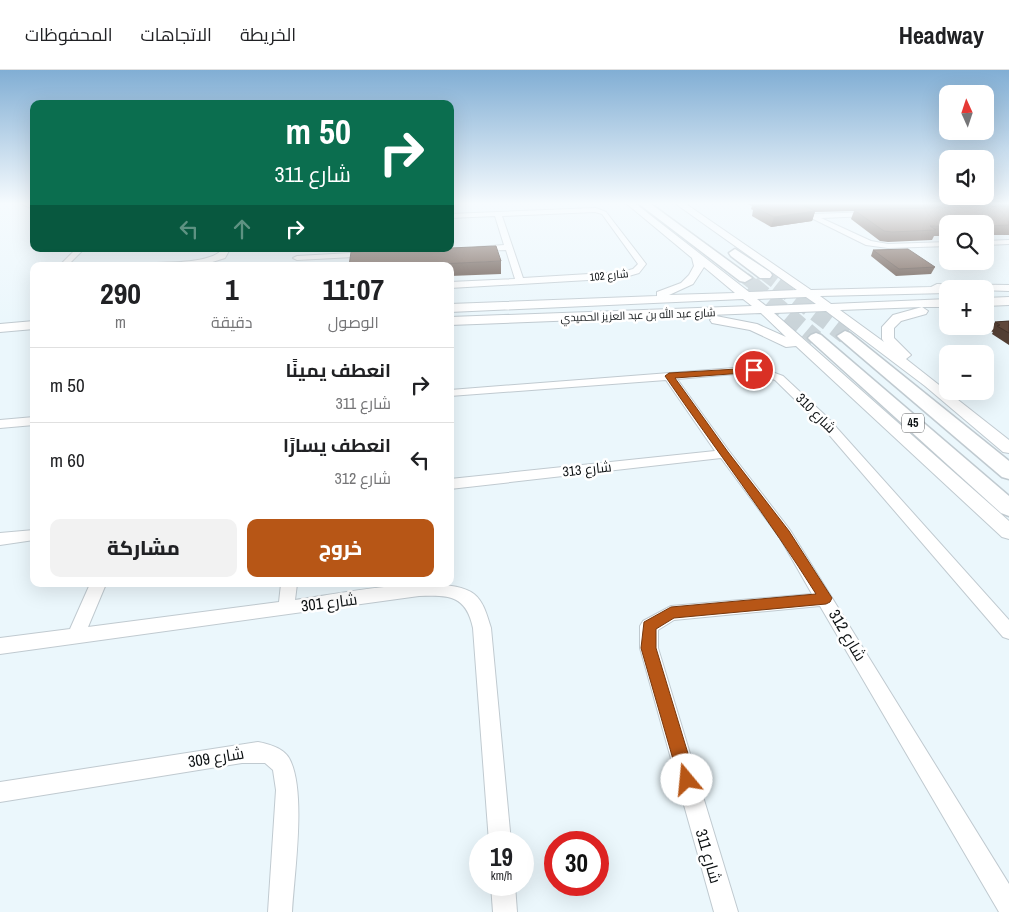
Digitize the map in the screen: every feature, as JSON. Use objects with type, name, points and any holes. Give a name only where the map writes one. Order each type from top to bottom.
[{"type":"main road","points":[[698,243],[745,278]]},
{"type":"main road","points":[[721,243],[765,275]]},
{"type":"main road","name":"45","points":[[846,336],[1009,472]]},
{"type":"main road","name":"45","points":[[816,338],[1009,508]]},
{"type":"street","points":[[509,243],[520,281]]},
{"type":"street","name":"شارع 102","points":[[454,285],[622,275],[640,267],[640,260],[627,243]]},
{"type":"street","points":[[680,243],[764,310],[1009,532]]},
{"type":"street","points":[[738,243],[939,390]]},
{"type":"street","points":[[871,243],[939,244]]},
{"type":"street","points":[[741,245],[796,274],[831,285],[1009,288]]},
{"type":"street","points":[[470,249],[510,247]]},
{"type":"street","points":[[67,262],[77,252]]},
{"type":"street","points":[[206,262],[222,256],[224,252]]},
{"type":"street","points":[[296,262],[332,256],[379,254]]},
{"type":"street","points":[[331,262],[332,256]]},
{"type":"street","points":[[623,301],[664,294],[687,284],[698,271],[697,257]]},
{"type":"street","points":[[994,289],[1009,288]]},
{"type":"street","name":"شارع عبد الله بن عبد العزيز الحميدي","points":[[456,307],[808,293],[939,290]]},
{"type":"street","name":"شارع عبد الله بن عبد العزيز الحميدي","points":[[454,321],[939,303]]},
{"type":"street","points":[[454,313],[461,312],[456,307]]},
{"type":"street","points":[[939,310],[921,311],[903,316],[888,326],[887,334],[896,348],[939,386]]},
{"type":"street","points":[[538,318],[588,321],[714,319],[748,325],[780,337],[819,361]]},
{"type":"street","points":[[0,328],[30,326]]},
{"type":"street","points":[[0,339],[30,337]]},
{"type":"street","name":"شارع 310","points":[[454,393],[754,370],[774,375],[784,382],[823,420],[885,488],[1009,632]]},
{"type":"street","name":"شارع 312","points":[[669,376],[724,454],[785,534],[826,598],[1009,906]]},
{"type":"street","points":[[952,400],[1009,448]]},
{"type":"street","points":[[0,424],[30,421]]},
{"type":"street","name":"شارع 313","points":[[454,484],[724,454]]},
{"type":"street","points":[[0,539],[30,535]]},
{"type":"street","points":[[76,636],[97,587]]},
{"type":"street","points":[[286,608],[289,587]]},
{"type":"street","name":"شارع 301","points":[[0,646],[439,589],[456,592],[470,600],[477,608],[482,628],[499,831]]},
{"type":"street","name":"شارع 311","points":[[726,912],[649,648],[649,626],[671,613],[826,598]]},
{"type":"street","name":"شارع 309","points":[[0,792],[242,753],[265,753],[275,757],[282,765],[286,774],[287,786],[280,912]]},
{"type":"street","points":[[504,896],[505,912]]},
{"type":"building","points":[[496,246],[501,261],[454,263],[350,262],[351,252],[454,252],[454,248]]},
{"type":"building","points":[[908,249],[935,267],[899,269],[873,250]]},
{"type":"building","points":[[1009,321],[1009,333],[997,326],[1000,325],[995,322]]},
{"type":"tunnel","points":[[765,275],[778,285]]},
{"type":"tunnel","points":[[745,278],[754,285]]},
{"type":"tunnel","points":[[752,284],[816,338]]},
{"type":"tunnel","points":[[777,284],[845,336]]},
{"type":"route","points":[[687,780],[649,648],[649,626],[671,613],[826,598],[785,534],[724,454],[669,376],[754,370]]}]
